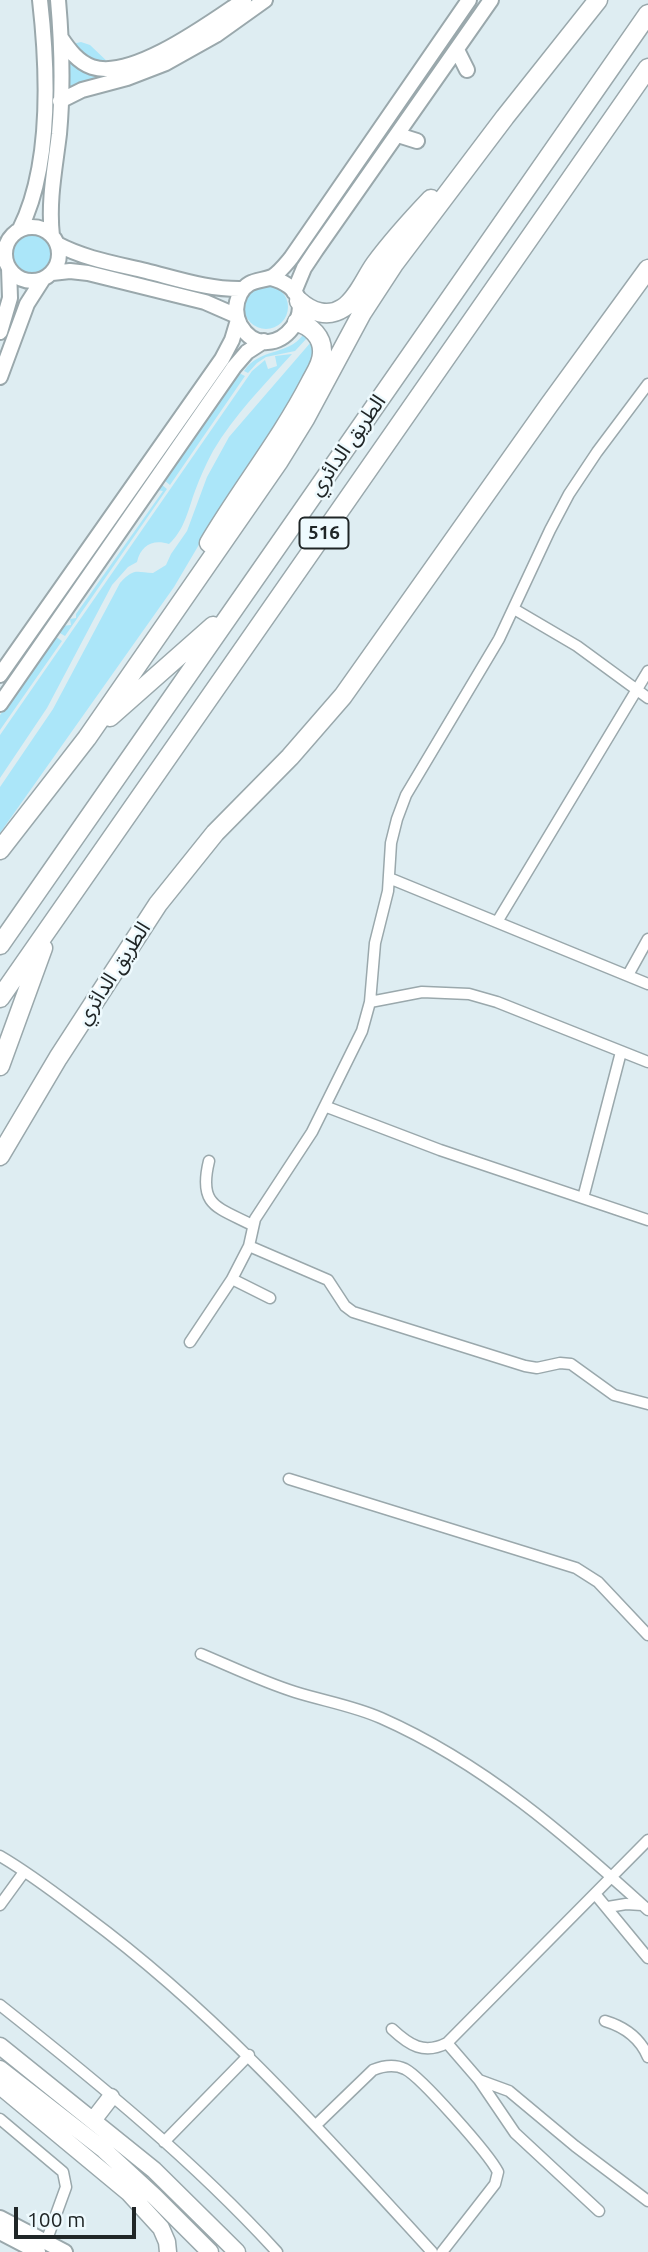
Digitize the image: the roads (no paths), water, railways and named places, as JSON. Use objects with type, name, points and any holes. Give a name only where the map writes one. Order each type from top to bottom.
[{"type":"highway","name":"516","points":[[0,850],[87,738],[292,440],[345,342],[380,285],[454,183],[598,0]]},
{"type":"highway","name":"الطريق الدائري","points":[[0,945],[648,14]]},
{"type":"highway","name":"الطريق الدائري","points":[[0,998],[648,68]]},
{"type":"highway","points":[[297,297],[317,312],[330,313],[342,308],[352,299],[410,222],[437,193],[454,183]]},
{"type":"highway","name":"الطريق الدائري","points":[[0,1156],[58,1058],[158,904],[215,833],[290,757],[343,696],[648,269]]},
{"type":"highway","points":[[194,583],[200,558],[228,510],[286,425],[320,362],[322,352],[319,338],[312,329],[297,322]]},
{"type":"highway","name":"516","points":[[87,738],[231,611]]},
{"type":"highway","name":"516","points":[[0,1066],[55,917]]},
{"type":"main road","points":[[0,2046],[94,2119],[170,2185],[237,2252]]},
{"type":"main road","points":[[0,2069],[104,2150],[210,2252]]},
{"type":"main road","points":[[0,2087],[129,2193],[161,2228],[168,2252]]},
{"type":"main road","points":[[94,2119],[111,2097]]},
{"type":"street","points":[[0,332],[10,298],[6,246],[20,229],[34,197],[42,139],[45,81],[40,0]]},
{"type":"street","points":[[0,377],[27,304],[59,256],[50,202],[60,101],[61,38],[58,0]]},
{"type":"street","points":[[61,38],[83,63],[113,70],[160,52],[244,0]]},
{"type":"street","points":[[60,101],[82,90],[127,78],[166,63],[216,34],[265,0]]},
{"type":"street","points":[[271,278],[296,252],[469,0]]},
{"type":"street","points":[[9,268],[27,281],[70,271],[92,274],[205,302],[237,318],[248,334],[264,341],[287,335],[297,322],[297,297],[304,268],[491,0]]},
{"type":"street","points":[[457,50],[467,70]]},
{"type":"street","points":[[398,135],[417,141]]},
{"type":"street","points":[[20,229],[34,227],[82,256],[225,289],[243,289]]},
{"type":"street","points":[[0,675],[222,359],[232,340],[237,302],[243,289],[258,279],[271,278],[280,280],[297,297]]},
{"type":"street","points":[[0,704],[234,367],[247,352],[264,341]]},
{"type":"street","points":[[190,1342],[232,1279],[249,1246],[252,1225],[327,1107],[362,1031],[370,1002],[372,956],[386,904],[393,831],[406,795],[499,639],[569,494],[648,384]]},
{"type":"street","points":[[514,609],[577,646],[648,698]]},
{"type":"street","points":[[497,922],[648,671]]},
{"type":"street","points":[[389,878],[648,984]]},
{"type":"street","points":[[628,975],[648,939]]},
{"type":"street","points":[[370,1002],[422,992],[469,994],[497,1002],[648,1062]]},
{"type":"street","points":[[583,1198],[621,1052]]},
{"type":"street","points":[[327,1107],[440,1150],[648,1220]]},
{"type":"street","points":[[209,1161],[204,1184],[209,1199],[222,1210],[252,1225]]},
{"type":"street","points":[[249,1246],[328,1280],[345,1307],[353,1312],[525,1366],[537,1368],[560,1363],[570,1364],[614,1395],[648,1404]]},
{"type":"street","points":[[232,1279],[270,1298]]},
{"type":"street","points":[[289,1479],[576,1568],[598,1582],[648,1635]]},
{"type":"street","points":[[201,1654],[275,1685],[358,1708],[419,1737],[509,1793],[562,1834],[646,1908]]},
{"type":"street","points":[[392,2029],[417,2048],[435,2048],[447,2043],[648,1840]]},
{"type":"street","points":[[0,1856],[141,1958],[249,2055],[432,2252]]},
{"type":"street","points":[[0,1905],[24,1872]]},
{"type":"street","points":[[596,1895],[648,1958]]},
{"type":"street","points":[[608,1907],[626,1904],[646,1908]]},
{"type":"street","points":[[0,2005],[164,2142],[237,2210],[277,2252]]},
{"type":"street","points":[[606,2021],[635,2036],[648,2057]]},
{"type":"street","points":[[447,2043],[479,2080],[516,2133],[599,2211]]},
{"type":"street","points":[[164,2142],[249,2055]]},
{"type":"street","points":[[316,2125],[373,2070],[396,2066],[413,2074],[495,2166],[499,2175],[495,2184],[442,2252]]},
{"type":"street","points":[[479,2080],[509,2091],[575,2146],[648,2201]]},
{"type":"street","points":[[0,2119],[58,2166],[65,2179],[64,2195],[33,2248]]},
{"type":"street","points":[[0,2218],[33,2248]]},
{"type":"street","points":[[0,2232],[33,2248],[65,2252]]}]
